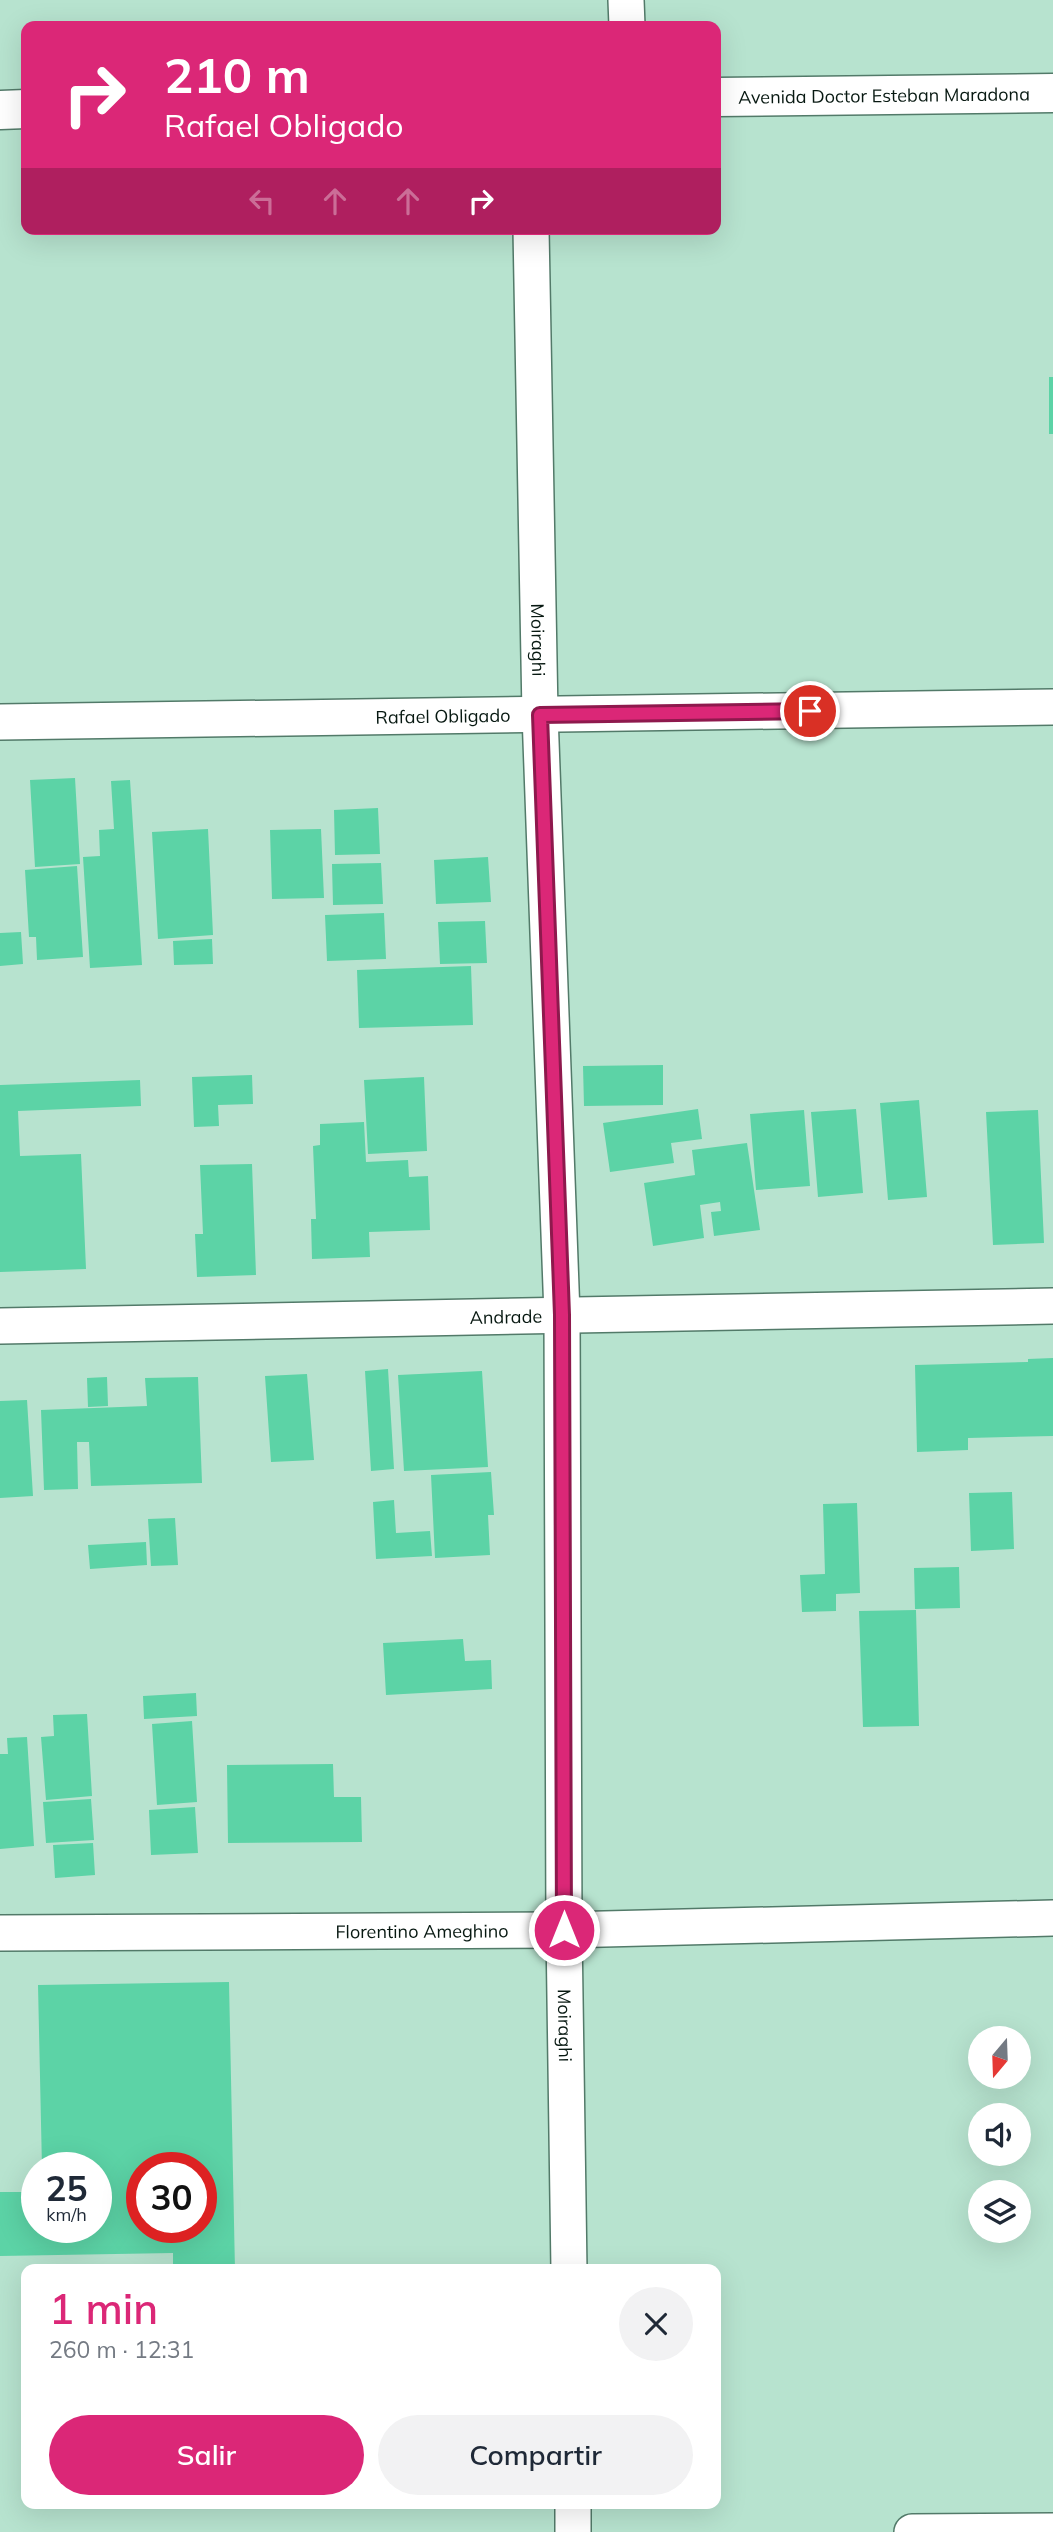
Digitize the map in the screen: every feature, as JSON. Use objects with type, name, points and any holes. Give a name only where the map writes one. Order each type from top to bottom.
[{"type":"main road","name":"Avenida Doctor Esteban Maradona","points":[[721,97],[1053,93]]},
{"type":"main road","points":[[0,110],[21,109]]},
{"type":"street","points":[[626,0],[627,21]]},
{"type":"street","name":"Moiraghi","points":[[531,235],[540,715],[562,1315],[564,1930],[569,2264]]},
{"type":"street","name":"Rafael Obligado","points":[[0,722],[1053,707]]},
{"type":"street","name":"Andrade","points":[[0,1326],[1053,1306]]},
{"type":"street","name":"Florentino Ameghino","points":[[0,1933],[564,1930],[1053,1918]]},
{"type":"street","points":[[573,2509],[573,2532]]},
{"type":"street","points":[[912,2532],[1053,2531]]},
{"type":"building","points":[[1049,377],[1053,377],[1053,434],[1049,434]]},
{"type":"building","points":[[75,778],[80,864],[35,867],[30,780]]},
{"type":"building","points":[[130,780],[142,965],[90,968],[83,857],[100,856],[99,830],[114,829],[111,781]]},
{"type":"building","points":[[378,808],[380,854],[335,855],[334,810]]},
{"type":"building","points":[[208,829],[213,935],[158,939],[152,832]]},
{"type":"building","points":[[321,829],[324,898],[272,899],[270,830]]},
{"type":"building","points":[[488,857],[491,902],[436,904],[434,860]]},
{"type":"building","points":[[381,863],[383,904],[333,905],[332,864]]},
{"type":"building","points":[[77,866],[83,957],[37,960],[36,937],[29,937],[25,870]]},
{"type":"building","points":[[384,913],[386,959],[327,961],[325,915]]},
{"type":"building","points":[[485,921],[487,963],[440,964],[438,922]]},
{"type":"building","points":[[21,932],[23,964],[0,966],[0,933]]},
{"type":"building","points":[[212,939],[213,964],[174,965],[173,941]]},
{"type":"building","points":[[471,966],[473,1025],[359,1028],[357,970]]},
{"type":"building","points":[[663,1065],[663,1105],[584,1106],[583,1066]]},
{"type":"building","points":[[252,1075],[253,1104],[218,1105],[219,1126],[194,1127],[192,1077]]},
{"type":"building","points":[[424,1077],[427,1151],[368,1154],[364,1080]]},
{"type":"building","points":[[140,1080],[141,1106],[18,1111],[20,1156],[81,1154],[86,1269],[0,1272],[0,1085]]},
{"type":"building","points":[[919,1100],[927,1197],[888,1200],[880,1103]]},
{"type":"building","points":[[698,1109],[702,1139],[671,1143],[674,1163],[610,1172],[603,1123]]},
{"type":"building","points":[[856,1109],[863,1193],[818,1197],[811,1112]]},
{"type":"building","points":[[804,1110],[810,1186],[756,1190],[750,1114]]},
{"type":"building","points":[[1038,1110],[1044,1243],[993,1245],[986,1112]]},
{"type":"building","points":[[364,1122],[366,1162],[408,1160],[409,1177],[428,1176],[430,1230],[369,1232],[370,1257],[312,1259],[311,1219],[316,1219],[313,1146],[320,1145],[320,1124]]},
{"type":"building","points":[[747,1143],[760,1230],[714,1236],[711,1212],[721,1211],[720,1202],[700,1205],[704,1238],[653,1246],[644,1183],[695,1175],[692,1150]]},
{"type":"building","points":[[252,1164],[256,1275],[197,1277],[195,1234],[203,1234],[200,1165]]},
{"type":"building","points":[[1053,1358],[1053,1436],[968,1438],[968,1450],[917,1452],[915,1365],[1028,1362],[1028,1359]]},
{"type":"building","points":[[388,1369],[394,1469],[371,1471],[365,1371]]},
{"type":"building","points":[[482,1371],[488,1467],[404,1471],[398,1375]]},
{"type":"building","points":[[307,1374],[314,1460],[271,1462],[265,1376]]},
{"type":"building","points":[[107,1377],[108,1406],[88,1407],[87,1378]]},
{"type":"building","points":[[198,1377],[202,1483],[91,1486],[89,1442],[77,1442],[78,1489],[44,1490],[41,1410],[147,1406],[145,1378]]},
{"type":"building","points":[[27,1400],[33,1496],[0,1498],[0,1401]]},
{"type":"building","points":[[491,1472],[494,1515],[488,1515],[490,1555],[435,1558],[431,1475]]},
{"type":"building","points":[[1012,1492],[1014,1549],[971,1551],[969,1493]]},
{"type":"building","points":[[394,1500],[396,1533],[430,1531],[432,1556],[376,1559],[373,1502]]},
{"type":"building","points":[[857,1503],[860,1593],[836,1594],[836,1611],[802,1612],[800,1575],[825,1574],[823,1504]]},
{"type":"building","points":[[175,1518],[178,1565],[151,1566],[148,1519]]},
{"type":"building","points":[[146,1542],[147,1565],[90,1569],[88,1545]]},
{"type":"building","points":[[959,1567],[960,1608],[915,1609],[914,1568]]},
{"type":"building","points":[[916,1610],[919,1726],[863,1727],[859,1611]]},
{"type":"building","points":[[463,1639],[465,1661],[491,1660],[492,1689],[386,1695],[383,1643]]},
{"type":"building","points":[[196,1693],[197,1716],[144,1719],[143,1696]]},
{"type":"building","points":[[87,1714],[92,1796],[46,1800],[41,1737],[54,1736],[53,1715]]},
{"type":"building","points":[[192,1721],[197,1802],[157,1805],[152,1724]]},
{"type":"building","points":[[27,1737],[34,1846],[0,1849],[0,1754],[8,1754],[7,1738]]},
{"type":"building","points":[[333,1764],[334,1797],[361,1797],[362,1842],[228,1843],[227,1765]]},
{"type":"building","points":[[91,1799],[94,1840],[46,1843],[43,1802]]},
{"type":"building","points":[[195,1807],[198,1853],[151,1855],[149,1810]]},
{"type":"building","points":[[93,1843],[95,1875],[55,1878],[53,1845]]},
{"type":"building","points":[[229,1982],[235,2264],[173,2264],[173,2253],[0,2256],[0,2192],[21,2192],[21,2243],[112,2243],[112,2152],[42,2152],[38,1985]]},
{"type":"route","points":[[564,1930],[562,1315],[540,715],[810,711]]}]
